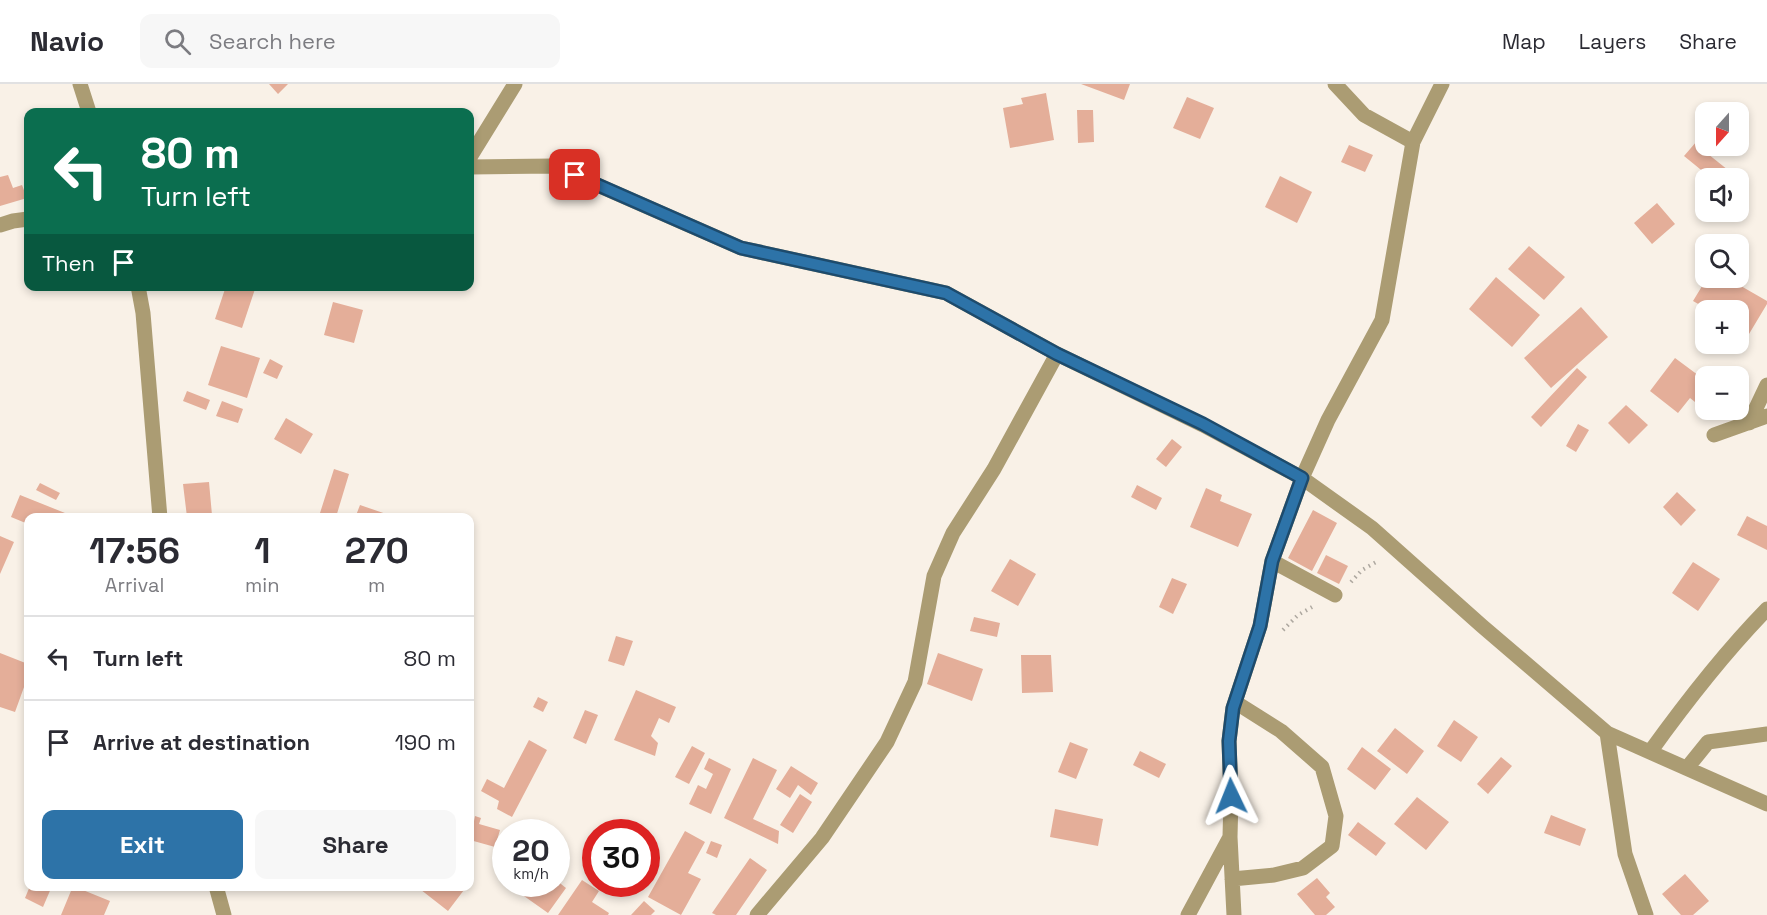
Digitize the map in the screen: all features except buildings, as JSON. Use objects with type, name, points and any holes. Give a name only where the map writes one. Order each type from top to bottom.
[{"type":"street","points":[[80,84],[88,108]]},
{"type":"street","points":[[474,151],[515,84]]},
{"type":"street","points":[[1335,84],[1364,115],[1413,142]]},
{"type":"street","points":[[1234,915],[1229,741],[1234,702],[1260,626],[1272,561],[1302,478],[1328,420],[1382,320],[1413,142],[1442,84]]},
{"type":"street","points":[[474,167],[554,166],[741,248],[946,293],[1057,354],[1203,424],[1302,478],[1372,528],[1607,733],[1767,804]]},
{"type":"street","points":[[0,225],[24,220]]},
{"type":"street","points":[[139,291],[143,313],[160,513]]},
{"type":"street","points":[[757,915],[822,838],[887,742],[915,682],[934,576],[953,533],[994,470],[1057,354]]},
{"type":"street","points":[[1749,423],[1767,385]]},
{"type":"street","points":[[1714,435],[1767,416]]},
{"type":"street","points":[[1272,561],[1335,595]]},
{"type":"street","points":[[1650,752],[1676,716],[1743,634],[1767,609]]},
{"type":"street","points":[[1233,879],[1274,875],[1303,868],[1332,846],[1336,816],[1322,767],[1281,731],[1234,702]]},
{"type":"street","points":[[1607,733],[1625,854],[1646,915]]},
{"type":"street","points":[[1687,768],[1708,742],[1767,734]]},
{"type":"street","points":[[1188,915],[1230,837]]},
{"type":"street","points":[[217,891],[224,915]]},
{"type":"route","points":[[575,175],[741,248],[946,293],[1057,354],[1203,424],[1302,478],[1272,561],[1260,626],[1233,708],[1229,741],[1231,796]]}]
